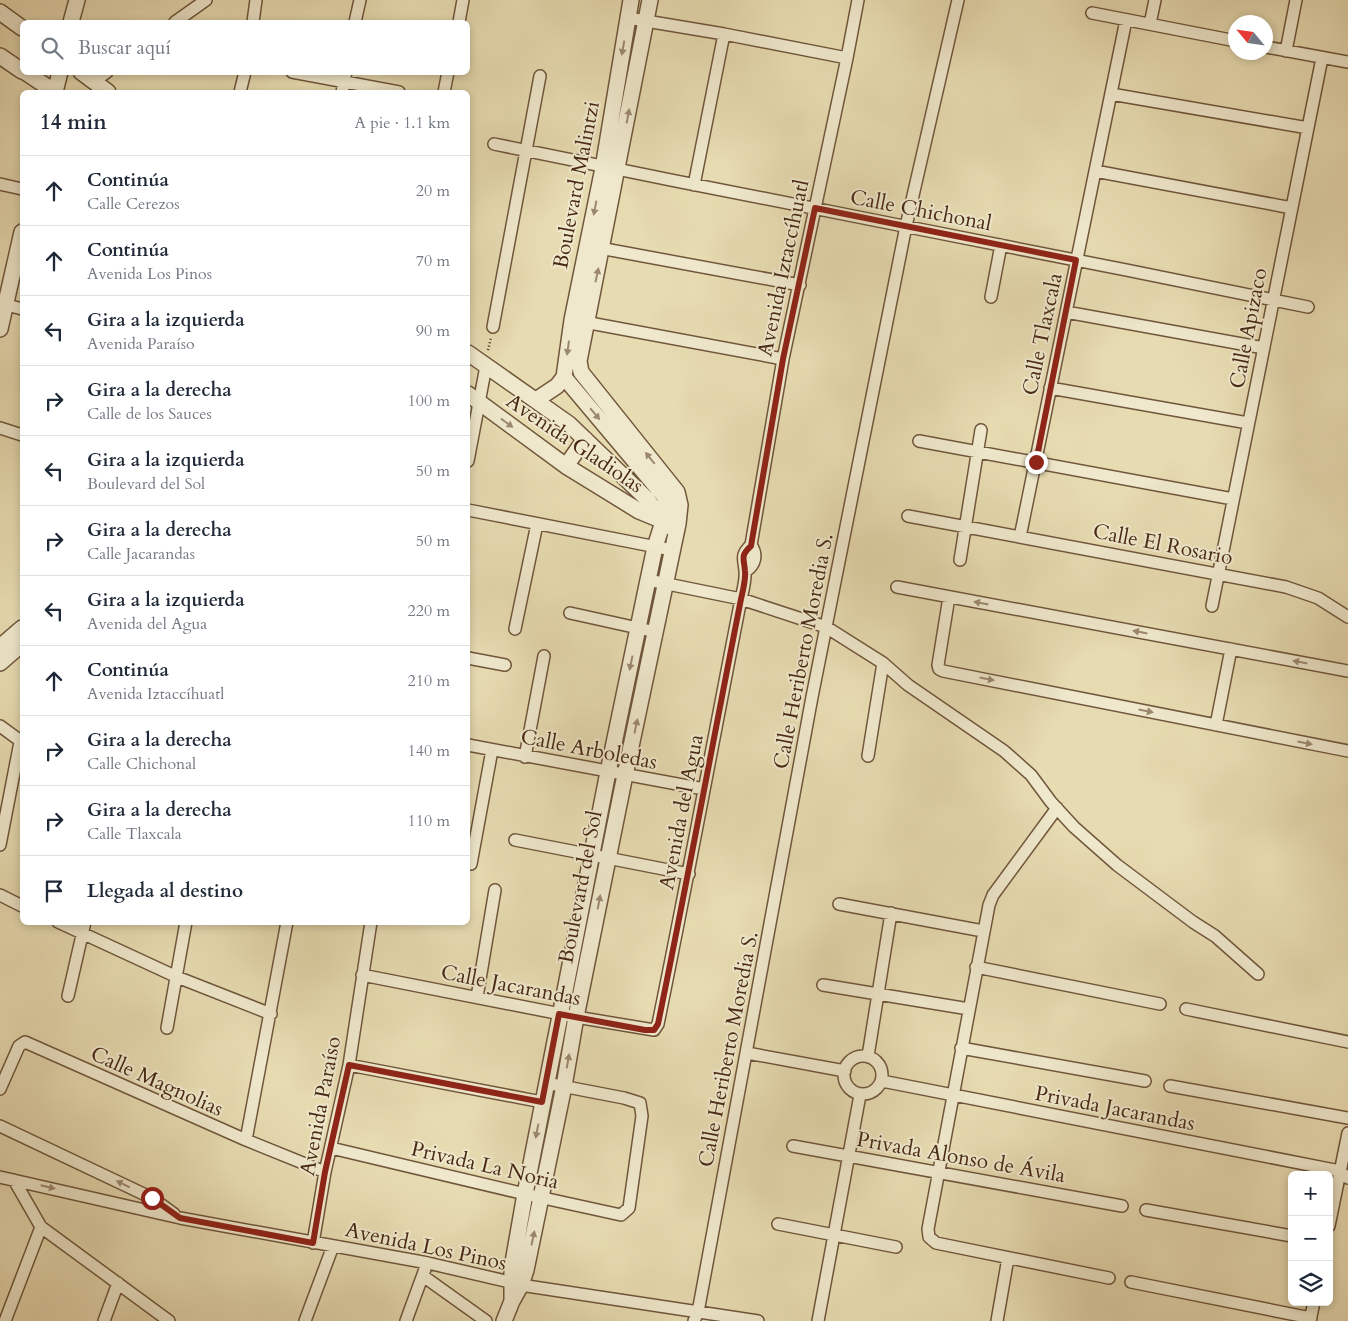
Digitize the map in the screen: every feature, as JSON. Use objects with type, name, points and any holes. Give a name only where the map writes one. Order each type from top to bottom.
[{"type":"street","points":[[72,20],[77,0]]},
{"type":"street","points":[[178,20],[206,0]]},
{"type":"street","points":[[253,20],[256,0]]},
{"type":"street","points":[[355,20],[360,0]]},
{"type":"street","points":[[459,20],[463,0]]},
{"type":"street","name":"Boulevard Malintzi","points":[[610,169],[631,0]]},
{"type":"street","name":"Boulevard Malintzi","points":[[564,377],[580,321],[610,169],[647,21],[650,0]]},
{"type":"street","name":"Avenida Iztaccíhuatl","points":[[741,599],[746,571],[743,560],[744,552],[751,546],[783,359],[800,285],[858,0]]},
{"type":"street","name":"Calle Heriberto Moredia S.","points":[[696,1316],[826,626],[906,226],[958,0]]},
{"type":"street","points":[[1150,24],[1155,0]]},
{"type":"street","points":[[1286,51],[1296,0]]},
{"type":"street","points":[[0,12],[20,27]]},
{"type":"street","points":[[1092,12],[1228,39]]},
{"type":"street","points":[[628,18],[724,34],[847,58]]},
{"type":"street","name":"Calle Tlaxcala","points":[[1020,537],[1126,20]]},
{"type":"street","points":[[694,185],[724,34]]},
{"type":"street","points":[[1273,48],[1348,62]]},
{"type":"street","points":[[0,56],[20,69]]},
{"type":"street","name":"Calle Apizaco","points":[[1212,606],[1322,58]]},
{"type":"street","points":[[29,75],[52,90]]},
{"type":"street","points":[[56,90],[59,75]]},
{"type":"street","points":[[85,75],[105,90]]},
{"type":"street","points":[[94,82],[102,75]]},
{"type":"street","points":[[240,90],[244,75]]},
{"type":"street","points":[[308,75],[388,90]]},
{"type":"street","points":[[444,90],[447,75]]},
{"type":"street","points":[[492,327],[540,76]]},
{"type":"street","points":[[1111,94],[1308,128]]},
{"type":"street","name":"Calle Chichonal","points":[[494,144],[610,169],[815,208],[1308,307]]},
{"type":"street","points":[[1095,172],[1292,208]]},
{"type":"street","points":[[0,184],[20,189]]},
{"type":"street","points":[[0,329],[3,304],[20,240]]},
{"type":"street","points":[[992,297],[1001,245]]},
{"type":"street","points":[[595,247],[800,285]]},
{"type":"street","points":[[3,304],[20,308]]},
{"type":"street","points":[[1066,312],[1264,348]]},
{"type":"street","points":[[580,321],[783,359]]},
{"type":"street","name":"Boulevard del Sol","points":[[516,1284],[542,1198],[576,1017],[678,524],[680,504],[677,492],[580,372],[580,321]]},
{"type":"street","name":"Avenida Gladiolas","points":[[470,354],[569,424],[647,499],[663,521],[672,550]]},
{"type":"street","points":[[470,436],[473,398],[486,366]]},
{"type":"street","points":[[536,400],[557,386],[564,377],[664,496],[668,506],[663,521]]},
{"type":"street","points":[[1050,388],[1248,423]]},
{"type":"street","name":"Avenida Gladiolas","points":[[473,398],[566,466],[639,511],[663,521],[678,524]]},
{"type":"street","points":[[0,428],[20,434]]},
{"type":"street","points":[[960,560],[981,430]]},
{"type":"street","points":[[566,466],[585,439]]},
{"type":"street","points":[[919,441],[1233,499]]},
{"type":"street","points":[[470,510],[672,550]]},
{"type":"street","name":"Calle El Rosario","points":[[908,516],[1286,587],[1318,598],[1348,617]]},
{"type":"street","name":"Boulevard del Sol","points":[[516,1284],[525,1194],[542,1102],[623,699],[655,547],[663,521]]},
{"type":"street","points":[[515,629],[537,524]]},
{"type":"street","points":[[648,580],[741,599],[826,626],[883,663],[908,685],[1004,750],[1031,775],[1074,826],[1117,865],[1193,922],[1215,936],[1258,974]]},
{"type":"street","points":[[897,587],[1348,671]]},
{"type":"street","points":[[949,597],[938,665],[939,669],[943,671],[1348,751]]},
{"type":"street","name":"Avenida del Agua","points":[[654,1030],[658,1024],[689,874],[741,599]]},
{"type":"street","points":[[570,613],[656,632]]},
{"type":"street","points":[[0,648],[20,630]]},
{"type":"street","points":[[0,663],[20,646]]},
{"type":"street","points":[[1216,725],[1231,649]]},
{"type":"street","points":[[525,757],[544,656]]},
{"type":"street","points":[[470,658],[505,666]]},
{"type":"street","points":[[868,756],[883,663]]},
{"type":"street","points":[[623,699],[641,702]]},
{"type":"street","points":[[0,726],[20,741]]},
{"type":"street","name":"Calle Arboledas","points":[[470,745],[704,789]]},
{"type":"street","points":[[0,846],[20,747]]},
{"type":"street","points":[[471,864],[492,750]]},
{"type":"street","points":[[1057,808],[993,895],[983,931],[928,1229],[929,1237],[936,1243],[1109,1278]]},
{"type":"street","points":[[515,840],[689,874]]},
{"type":"street","points":[[477,998],[495,890]]},
{"type":"street","points":[[0,895],[20,905]]},
{"type":"street","points":[[839,904],[983,931]]},
{"type":"street","points":[[868,1056],[891,914]]},
{"type":"street","points":[[71,925],[84,928],[177,977],[271,1014]]},
{"type":"street","points":[[168,1028],[186,925]]},
{"type":"street","points":[[246,1140],[286,925]]},
{"type":"street","name":"Avenida Paraíso","points":[[313,1243],[325,1172],[349,1065],[370,925]]},
{"type":"street","points":[[68,996],[84,928]]},
{"type":"street","points":[[976,967],[1160,1004]]},
{"type":"street","name":"Calle Jacarandas","points":[[362,975],[559,1014],[654,1030]]},
{"type":"street","points":[[823,985],[969,1010]]},
{"type":"street","points":[[1186,1009],[1348,1042]]},
{"type":"street","name":"Calle Magnolias","points":[[0,1090],[18,1046],[25,1042],[246,1140],[325,1172]]},
{"type":"street","points":[[962,1048],[1145,1081]]},
{"type":"street","points":[[747,1053],[845,1071]]},
{"type":"street","points":[[868,1056],[877,1061],[882,1071],[882,1081],[874,1092],[860,1095],[850,1090],[845,1081],[845,1071],[850,1062],[858,1057],[868,1056]]},
{"type":"street","points":[[349,1065],[542,1102]]},
{"type":"street","name":"Privada Jacarandas","points":[[882,1081],[1344,1175]]},
{"type":"street","points":[[546,1082],[564,1086]]},
{"type":"street","name":"Privada La Noria","points":[[331,1148],[621,1215],[629,1208],[642,1116],[640,1103],[564,1086]]},
{"type":"street","points":[[1170,1086],[1348,1118]]},
{"type":"street","points":[[818,1321],[860,1095]]},
{"type":"street","points":[[0,1126],[152,1198],[180,1218]]},
{"type":"street","points":[[1332,1216],[1344,1175],[1348,1133]]},
{"type":"street","name":"Privada Alonso de Ávila","points":[[793,1146],[1122,1206]]},
{"type":"street","name":"Avenida Los Pinos","points":[[0,1177],[180,1218],[428,1263],[516,1284],[696,1316],[758,1321]]},
{"type":"street","points":[[14,1180],[41,1227],[169,1321]]},
{"type":"street","points":[[1146,1210],[1288,1235]]},
{"type":"street","points":[[778,1224],[896,1247]]},
{"type":"street","points":[[5,1321],[41,1227]]},
{"type":"street","points":[[305,1321],[333,1246]]},
{"type":"street","points":[[997,1321],[1008,1258]]},
{"type":"street","points":[[406,1321],[428,1263]]},
{"type":"street","points":[[423,1276],[486,1321]]},
{"type":"street","points":[[1131,1282],[1310,1320],[1313,1306]]},
{"type":"street","points":[[104,1321],[118,1283]]},
{"type":"street","points":[[504,1321],[512,1302],[516,1284]]},
{"type":"path","points":[[486,366],[492,327]]},
{"type":"route","points":[[152,1198],[180,1218],[313,1243],[325,1172],[349,1065],[542,1102],[559,1014],[654,1030],[658,1024],[689,874],[746,571],[743,560],[744,552],[751,546],[783,359],[815,208],[1076,260],[1036,462]]}]
